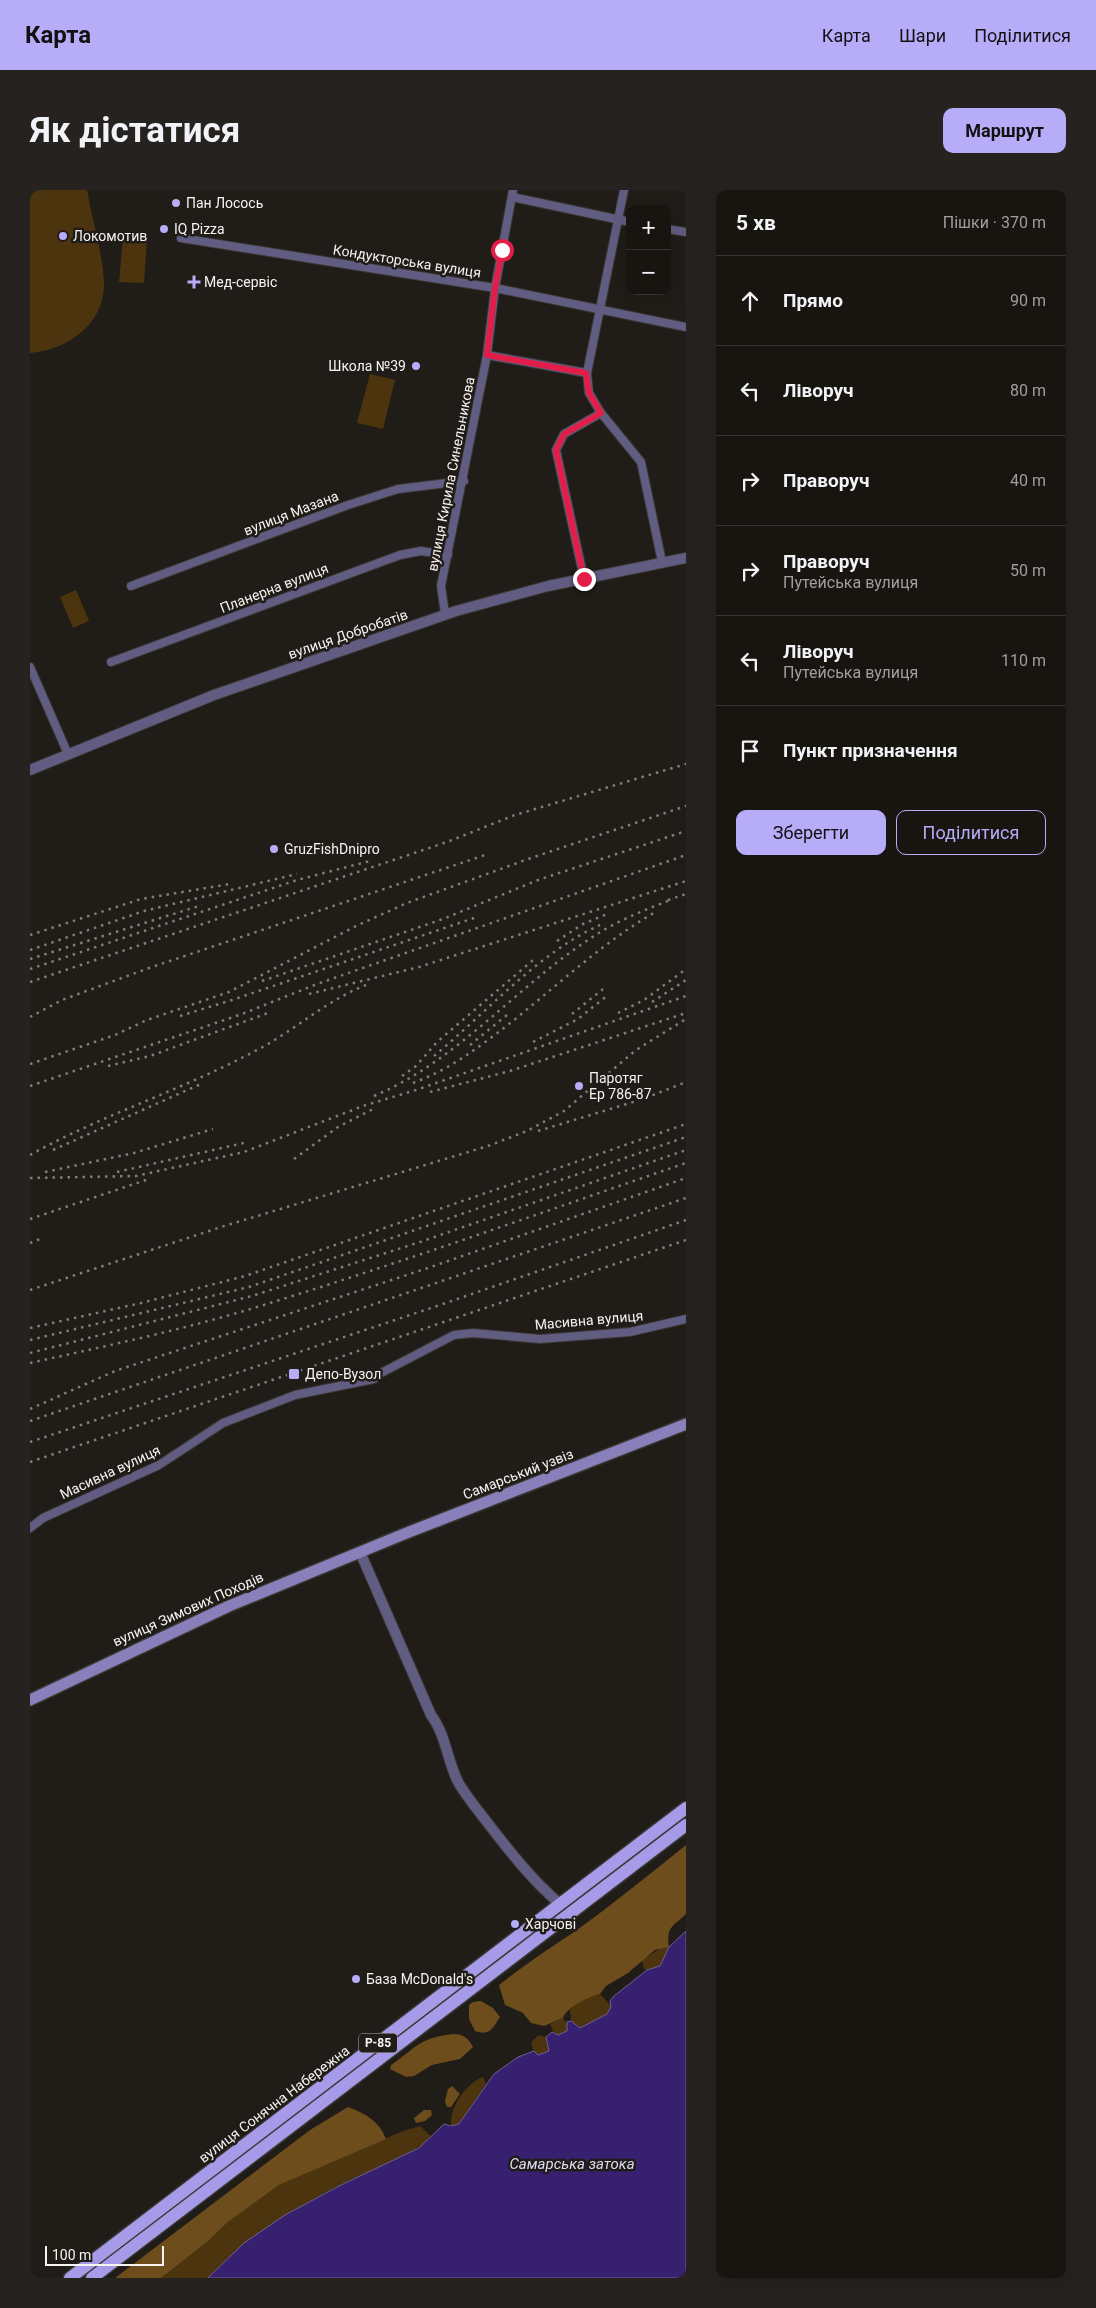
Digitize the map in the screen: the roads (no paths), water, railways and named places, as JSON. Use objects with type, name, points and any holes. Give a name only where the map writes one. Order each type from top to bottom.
[{"type":"main road","name":"Самарський узвіз","points":[[360,1552],[686,1424]]},
{"type":"main road","name":"вулиця Зимових Походів","points":[[30,1700],[190,1622],[360,1552]]},
{"type":"main road","name":"вулиця Сонячна Набережна","points":[[70,2278],[686,1808]]},
{"type":"main road","name":"вулиця Сонячна Набережна","points":[[92,2278],[686,1825]]},
{"type":"street","points":[[624,190],[586,373],[589,393],[601,413],[641,462],[662,562]]},
{"type":"street","points":[[513,194],[626,221]]},
{"type":"street","name":"вулиця Кирила Синельникова","points":[[445,614],[441,586],[464,481],[487,355],[495,288],[513,194]]},
{"type":"street","points":[[671,230],[686,232]]},
{"type":"street","name":"Кондукторська вулиця","points":[[181,238],[495,288],[686,327]]},
{"type":"street","points":[[487,355],[586,373]]},
{"type":"street","points":[[584,579],[556,450],[564,434],[601,413]]},
{"type":"street","name":"вулиця Мазана","points":[[131,586],[348,505],[398,489],[464,481]]},
{"type":"street","name":"Планерна вулиця","points":[[111,662],[400,555],[420,551],[448,555]]},
{"type":"street","name":"вулиця Добробатів","points":[[30,770],[214,695],[445,614],[511,595],[686,558]]},
{"type":"street","points":[[30,667],[68,754]]},
{"type":"street","name":"Масивна вулиця","points":[[30,1528],[43,1518],[159,1465],[223,1424],[295,1395],[374,1379],[381,1373],[434,1348],[446,1338],[454,1335],[473,1333],[540,1339],[630,1332],[686,1319]]},
{"type":"street","points":[[360,1552],[431,1715],[442,1733],[454,1773],[463,1791],[515,1860],[539,1886],[560,1904]]},
{"type":"water","name":"Самарська затока","points":[[686,1931],[686,2278],[208,2278],[244,2243],[285,2215],[341,2185],[419,2148],[444,2124],[451,2126],[459,2124],[494,2074],[518,2057],[534,2051],[538,2055],[549,2051],[546,2037],[552,2032],[558,2035],[567,2031],[567,2022],[571,2021],[580,2028],[607,2014],[611,2007],[610,2001],[614,1996],[647,1970],[660,1966],[669,1947]]},
{"type":"railway","points":[[30,982],[447,842],[515,815],[686,764]]},
{"type":"railway","points":[[30,1064],[115,1035],[147,1020],[229,992],[356,926],[407,903],[531,858],[686,806]]},
{"type":"railway","points":[[262,981],[443,919],[538,880],[686,831]]},
{"type":"railway","points":[[30,1017],[62,1000],[149,968],[488,854]]},
{"type":"railway","points":[[30,1086],[242,1014],[317,984],[686,855]]},
{"type":"railway","points":[[30,969],[297,880],[370,861]]},
{"type":"railway","points":[[30,950],[144,911],[297,874]]},
{"type":"railway","points":[[309,994],[419,967],[686,881]]},
{"type":"railway","points":[[30,935],[141,899],[230,884]]},
{"type":"railway","points":[[668,900],[686,894]]},
{"type":"railway","points":[[374,1096],[432,1064],[459,1044],[561,959],[588,940],[619,922],[673,899]]},
{"type":"railway","points":[[30,959],[202,905]]},
{"type":"railway","points":[[413,1083],[446,1068],[478,1047],[604,947],[657,911]]},
{"type":"railway","points":[[557,941],[583,924],[607,914]]},
{"type":"railway","points":[[180,1016],[474,918]]},
{"type":"railway","points":[[434,1056],[534,967],[555,951],[600,925]]},
{"type":"railway","points":[[402,1076],[416,1066],[437,1042],[533,960]]},
{"type":"railway","points":[[618,1013],[644,1000],[686,969]]},
{"type":"railway","points":[[652,1002],[686,980]]},
{"type":"railway","points":[[30,1155],[85,1127],[227,1065],[283,1035],[337,999],[366,985]]},
{"type":"railway","points":[[572,1014],[603,989]]},
{"type":"railway","points":[[533,1042],[578,1019],[608,995]]},
{"type":"railway","points":[[30,1178],[136,1176],[244,1152],[363,1106],[416,1090],[686,996]]},
{"type":"railway","points":[[108,1066],[150,1056],[268,1013]]},
{"type":"railway","points":[[430,1092],[510,1071],[686,1013]]},
{"type":"railway","points":[[470,1045],[507,1015]]},
{"type":"railway","points":[[30,1290],[221,1227],[488,1146],[527,1131],[564,1111],[636,1050],[686,1019]]},
{"type":"railway","points":[[538,1131],[643,1099],[686,1082]]},
{"type":"railway","points":[[53,1150],[203,1083]]},
{"type":"railway","points":[[294,1159],[338,1127],[375,1108]]},
{"type":"railway","points":[[30,1328],[141,1303],[245,1276],[686,1124]]},
{"type":"railway","points":[[45,1172],[134,1153],[213,1129]]},
{"type":"railway","points":[[30,1340],[249,1287],[686,1137]]},
{"type":"railway","points":[[117,1172],[248,1142]]},
{"type":"railway","points":[[30,1353],[252,1296],[417,1243],[686,1150]]},
{"type":"railway","points":[[30,1363],[172,1330],[257,1307],[418,1255],[686,1163]]},
{"type":"railway","points":[[30,1409],[115,1371],[428,1268],[686,1178]]},
{"type":"railway","points":[[30,1219],[146,1180]]},
{"type":"railway","points":[[30,1421],[686,1198]]},
{"type":"railway","points":[[30,1442],[440,1305],[686,1220]]},
{"type":"railway","points":[[30,1243],[40,1239]]},
{"type":"railway","points":[[30,1462],[686,1240]]},
{"type":"place","name":"Пан Лосось","points":[[176,203]]},
{"type":"place","name":"IQ Pizza","points":[[164,229]]},
{"type":"place","name":"Локомотив","points":[[63,236]]},
{"type":"place","name":"Мед-сервіс","points":[[194,282]]},
{"type":"place","name":"Школа №39","points":[[416,366]]},
{"type":"place","name":"GruzFishDnipro","points":[[274,849]]},
{"type":"place","name":"Паротяг Ер 786-87","points":[[579,1086]]},
{"type":"place","name":"Депо-Вузол","points":[[294,1374]]},
{"type":"place","name":"Харчові","points":[[515,1924]]},
{"type":"place","name":"База McDonald's","points":[[356,1979]]}]
